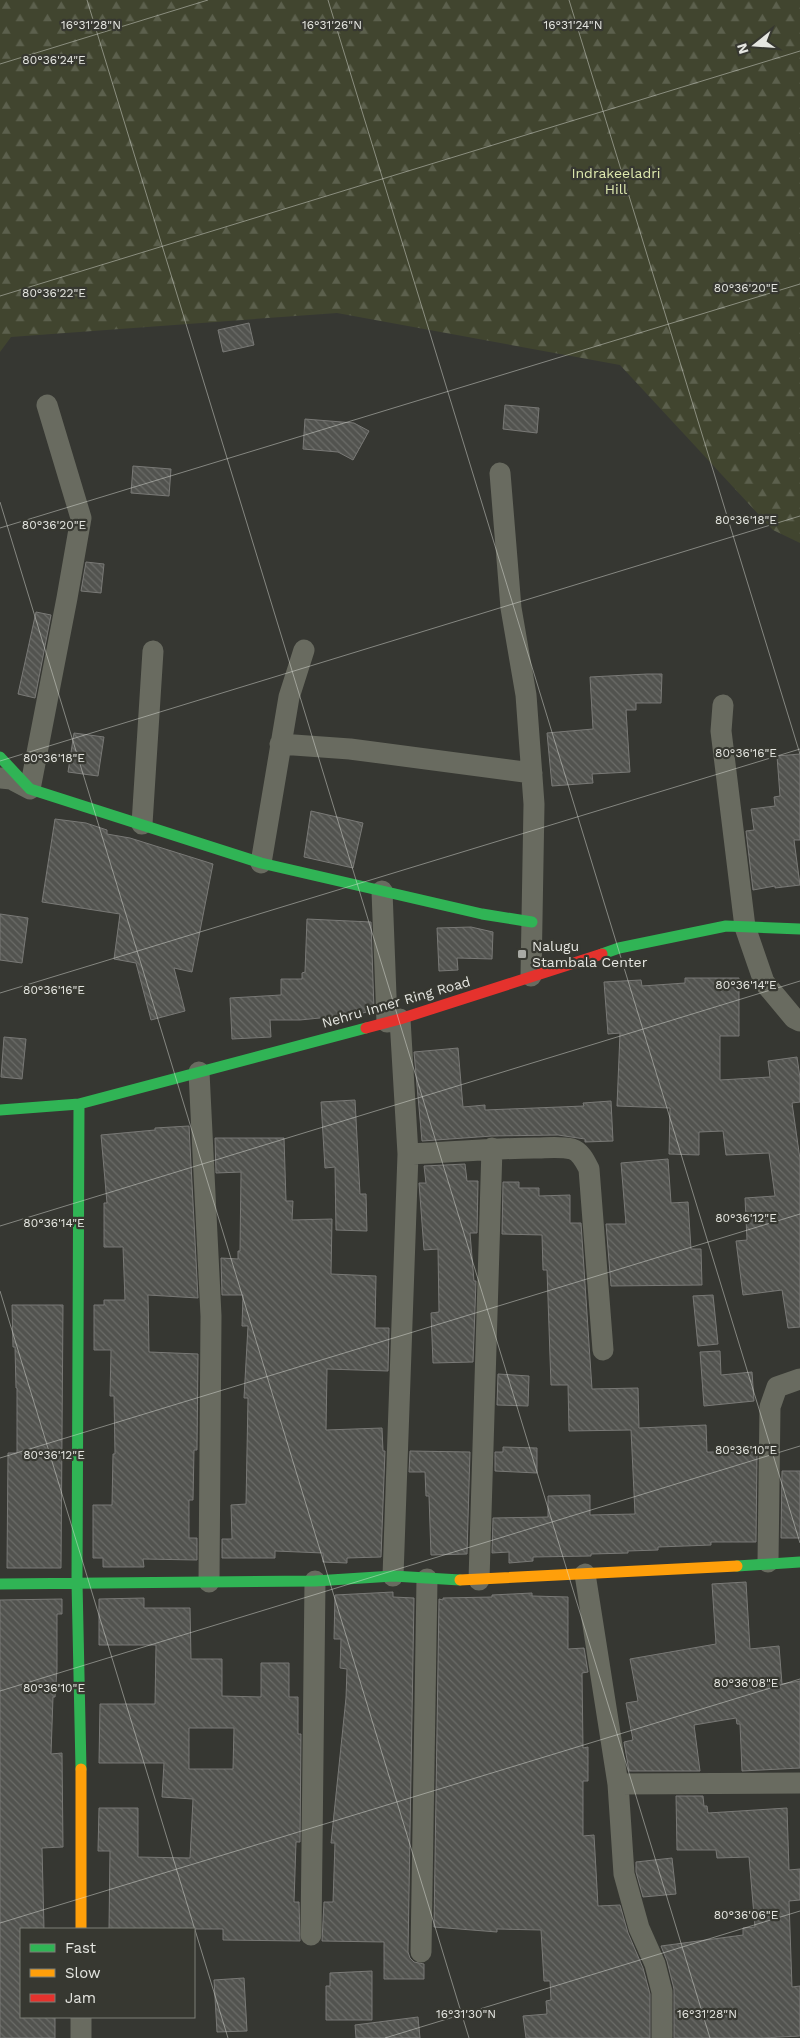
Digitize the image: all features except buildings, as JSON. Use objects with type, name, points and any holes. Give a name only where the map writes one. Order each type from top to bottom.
[{"type":"street","points":[[30,789],[81,518],[47,405]]},
{"type":"street","points":[[500,473],[511,608],[526,695],[534,804],[531,976]]},
{"type":"street","points":[[261,863],[288,697],[304,650]]},
{"type":"street","points":[[142,824],[153,651]]},
{"type":"street","points":[[723,705],[721,731],[744,927],[764,982],[794,1018],[800,1021]]},
{"type":"street","points":[[280,744],[350,750],[532,773]]},
{"type":"street","points":[[0,757],[30,789]]},
{"type":"street","points":[[0,778],[11,779],[30,789],[261,863],[482,914],[532,922]]},
{"type":"street","points":[[382,891],[408,1154],[393,1576]]},
{"type":"street","name":"Nehru Inner Ring Road","points":[[0,1110],[79,1104],[394,1021],[619,948],[726,926],[800,929]]},
{"type":"street","points":[[199,1072],[210,1316],[208,1582]]},
{"type":"street","points":[[79,1104],[77,1582],[82,1769],[81,1928]]},
{"type":"street","points":[[408,1154],[444,1153],[492,1148],[561,1148],[574,1150],[584,1158],[589,1169],[603,1350]]},
{"type":"street","points":[[478,1580],[492,1148]]},
{"type":"street","points":[[768,1562],[770,1407],[777,1388],[800,1378]]},
{"type":"street","points":[[0,1584],[315,1581],[393,1576],[478,1580],[768,1562],[800,1562]]},
{"type":"street","points":[[585,1574],[618,1784],[624,1874],[639,1928],[655,1964],[662,1992],[662,2038]]},
{"type":"street","points":[[421,1952],[427,1579]]},
{"type":"street","points":[[311,1935],[315,1581]]},
{"type":"street","points":[[618,1784],[800,1783]]},
{"type":"street","points":[[81,2018],[81,2038]]},
{"type":"green space","name":"Indrakeeladri Hill","points":[[0,0],[800,0],[800,543],[773,530],[620,365],[337,313],[11,337],[0,352]]},
{"type":"traffic: fast","points":[[0,757],[30,789],[261,863],[482,914],[532,922]]},
{"type":"traffic: fast","points":[[602,954],[619,948],[726,926],[800,929]]},
{"type":"traffic: fast","points":[[0,1110],[79,1104],[366,1028]]},
{"type":"traffic: fast","points":[[79,1104],[77,1582],[81,1769]]},
{"type":"traffic: fast","points":[[737,1566],[800,1562]]},
{"type":"traffic: fast","points":[[0,1584],[315,1581],[393,1576],[460,1580]]},
{"type":"traffic: slow","points":[[460,1580],[737,1566]]},
{"type":"traffic: slow","points":[[81,1769],[81,1928]]},
{"type":"traffic: jam","points":[[366,1028],[400,1019],[602,954]]},
{"type":"place","name":"Nalugu Stambala Center","points":[[522,954]]}]
